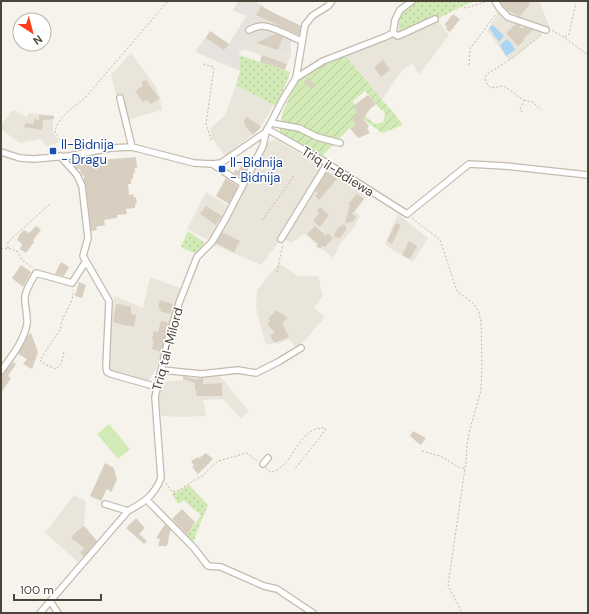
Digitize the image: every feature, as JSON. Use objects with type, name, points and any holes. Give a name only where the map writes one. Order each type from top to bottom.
[{"type":"street","points":[[296,78],[305,25],[312,16],[328,6],[332,1]]},
{"type":"street","points":[[296,78],[324,61],[385,37],[393,32],[395,20],[400,10],[412,1]]},
{"type":"street","points":[[495,1],[508,17],[546,30]]},
{"type":"street","points":[[393,32],[398,36],[434,19]]},
{"type":"street","points":[[249,30],[262,26],[268,27],[302,41]]},
{"type":"street","name":"Triq tal-Milord","points":[[161,478],[155,397],[168,340],[179,303],[197,257],[212,242],[226,218],[263,146],[266,131],[270,123],[283,98],[296,78]]},
{"type":"street","points":[[120,98],[132,146]]},
{"type":"street","points":[[270,123],[299,128],[317,137],[340,143]]},
{"type":"street","points":[[1,152],[20,158],[34,159],[69,156],[111,148],[132,146],[194,163],[212,164],[221,163],[266,131]]},
{"type":"street","name":"Triq il-Bdiewa","points":[[266,131],[322,160],[407,214]]},
{"type":"street","points":[[60,156],[78,175],[82,186],[88,238],[83,256],[109,301],[107,372],[157,388]]},
{"type":"street","points":[[212,164],[243,184]]},
{"type":"street","points":[[281,238],[327,164]]},
{"type":"street","points":[[407,214],[469,164],[505,166],[588,175]]},
{"type":"street","points":[[1,371],[17,348],[24,334],[27,324],[25,296],[30,282],[36,273],[72,283],[86,261]]},
{"type":"street","points":[[162,370],[201,374],[238,370],[256,373],[301,348]]},
{"type":"street","points":[[263,464],[268,458]]},
{"type":"street","points":[[40,613],[128,511],[147,500],[158,486],[161,478]]},
{"type":"street","points":[[147,500],[194,548],[208,566],[221,567],[264,586],[277,589],[313,613]]},
{"type":"street","points":[[105,504],[128,511]]},
{"type":"street","points":[[50,601],[58,613]]},
{"type":"path","points":[[69,156],[55,132],[56,126],[70,109],[84,99],[168,1]]},
{"type":"path","points":[[464,8],[488,1]]},
{"type":"path","points":[[565,38],[569,34],[576,3]]},
{"type":"path","points":[[469,64],[470,49],[500,9]]},
{"type":"path","points":[[541,110],[533,102],[524,100],[504,86],[495,88],[490,87],[485,81],[485,76],[514,57],[546,30],[551,30],[565,38],[588,55]]},
{"type":"path","points":[[202,64],[214,67],[206,124],[212,142]]},
{"type":"path","points":[[522,112],[520,109],[524,100]]},
{"type":"path","points":[[262,220],[294,175]]},
{"type":"path","points":[[8,248],[8,242],[51,203]]},
{"type":"path","points":[[407,214],[440,240],[457,291],[474,304],[479,312],[482,366],[481,390],[467,444],[465,468],[448,585],[462,613]]},
{"type":"path","points":[[277,272],[284,240],[281,238]]},
{"type":"path","points":[[1,249],[8,248],[17,251],[22,260],[34,269],[36,273]]},
{"type":"path","points":[[64,352],[61,364],[56,369],[44,364],[40,360],[60,330],[63,318],[72,300],[72,283]]},
{"type":"path","points":[[161,478],[172,492],[177,491],[202,476],[218,461],[247,453],[263,464],[270,472],[276,470],[285,463],[299,442],[309,433],[325,428],[326,429],[324,432],[294,470]]},
{"type":"path","points":[[422,451],[440,456],[460,468],[465,468]]},
{"type":"shaded area","points":[[238,1],[255,1],[268,10],[303,27],[298,36],[293,38],[291,41],[291,55],[255,42],[239,52],[240,71],[195,52],[210,31],[229,44],[246,16],[233,10]]},
{"type":"shaded area","points":[[495,1],[539,1],[550,28],[509,61],[487,30],[497,15]]},
{"type":"shaded area","points":[[437,19],[449,35],[419,75],[413,63],[402,70],[382,100],[345,55],[395,36],[397,40]]},
{"type":"shaded area","points":[[255,42],[291,55],[287,64],[243,49]]},
{"type":"shaded area","points":[[131,53],[156,87],[162,110],[123,121],[111,75]]},
{"type":"shaded area","points":[[236,85],[274,105],[259,129],[225,156],[212,138],[210,129],[225,115]]},
{"type":"shaded area","points":[[13,110],[27,117],[29,113],[53,115],[53,132],[59,142],[47,146],[40,139],[20,143],[1,129],[1,125]]},
{"type":"shaded area","points":[[275,139],[320,165],[366,197],[355,212],[360,216],[355,226],[340,244],[333,258],[304,234],[291,243],[282,238],[261,265],[214,245],[212,242],[187,229],[206,192],[234,209],[268,142]]},
{"type":"shaded area","points":[[398,214],[428,238],[413,262],[385,245]]},
{"type":"shaded area","points":[[279,263],[298,276],[318,276],[323,296],[314,307],[325,317],[296,348],[289,339],[279,344],[274,343],[267,345],[264,340],[256,307],[257,290]]},
{"type":"shaded area","points":[[150,277],[183,289],[156,369],[147,383],[111,374],[106,367],[114,296],[143,308]]},
{"type":"shaded area","points":[[219,375],[249,411],[241,419],[223,399],[203,400],[206,416],[161,416],[158,391],[161,382]]},
{"type":"shaded area","points":[[74,495],[86,501],[84,526],[98,542],[78,562],[45,533]]},
{"type":"green space","points":[[416,1],[475,1],[437,19],[399,34],[398,16]]},
{"type":"green space","points":[[239,55],[290,72],[276,106],[236,85],[240,71]]},
{"type":"green space","points":[[345,55],[403,125],[382,133],[363,119],[365,116],[375,124],[383,122],[385,115],[384,111],[381,110],[365,91],[353,101],[358,113],[352,119],[356,125],[350,128],[322,156],[280,133],[283,112],[296,82],[300,78],[328,62]]},
{"type":"green space","points":[[188,231],[206,244],[196,254],[181,247]]},
{"type":"green space","points":[[109,424],[130,449],[118,459],[97,434]]},
{"type":"green space","points":[[189,485],[208,505],[193,544],[185,537],[201,515],[184,500],[178,504],[172,494]]},
{"type":"water","points":[[493,25],[504,36],[499,42],[489,28]]},
{"type":"water","points":[[507,39],[515,50],[506,56],[500,45]]},
{"type":"building","points":[[500,1],[528,1],[530,4],[520,16],[508,11]]},
{"type":"building","points":[[261,6],[301,26],[299,35],[256,15]]},
{"type":"building","points":[[453,14],[460,19],[450,32],[444,25]]},
{"type":"building","points":[[516,24],[522,29],[524,27],[533,30],[518,46],[506,33]]},
{"type":"building","points":[[210,31],[229,44],[224,50],[206,38]]},
{"type":"building","points":[[275,34],[283,37],[278,50],[256,43]]},
{"type":"building","points":[[262,55],[287,64],[285,70],[260,62]]},
{"type":"building","points":[[383,60],[390,70],[381,77],[374,67]]},
{"type":"building","points":[[308,78],[315,85],[311,89],[304,82]]},
{"type":"building","points":[[146,80],[160,98],[151,104],[147,100],[143,102],[135,91],[143,86],[141,82]]},
{"type":"building","points":[[368,95],[376,104],[370,109],[363,119],[369,126],[367,129],[370,133],[358,138],[350,128],[356,125],[352,119],[358,113],[353,106]]},
{"type":"building","points":[[39,115],[54,116],[54,119],[43,120],[42,130],[24,127],[26,123],[34,124],[34,119],[39,120]]},
{"type":"building","points":[[246,117],[261,126],[253,135],[245,126],[244,121]]},
{"type":"building","points":[[136,157],[137,168],[135,168],[135,173],[133,173],[131,184],[128,184],[129,195],[133,194],[134,198],[136,197],[137,203],[135,204],[135,208],[126,209],[127,214],[117,215],[117,218],[104,220],[105,225],[96,227],[97,230],[91,231],[84,175],[82,176],[80,169],[75,167],[75,162]]},
{"type":"building","points":[[244,161],[249,164],[242,178],[234,173],[235,170],[238,171]]},
{"type":"building","points":[[327,172],[337,179],[319,200],[315,196],[318,193],[315,191]]},
{"type":"building","points":[[226,178],[238,186],[229,204],[216,196]]},
{"type":"building","points":[[357,194],[364,199],[352,214],[356,216],[354,221],[345,223],[350,205],[348,204]]},
{"type":"building","points":[[206,206],[222,216],[216,225],[200,214]]},
{"type":"building","points":[[320,207],[329,215],[320,227],[313,221],[319,213],[317,211]]},
{"type":"building","points":[[396,223],[401,225],[392,244],[387,241]]},
{"type":"building","points":[[344,224],[346,230],[341,237],[334,237],[335,232]]},
{"type":"building","points":[[36,226],[41,230],[33,240],[34,242],[26,253],[20,249],[22,244],[17,240],[24,230],[29,233]]},
{"type":"building","points":[[315,226],[326,236],[328,233],[333,238],[325,247],[322,246],[320,249],[316,246],[318,244],[307,234]]},
{"type":"building","points":[[222,232],[240,241],[234,252],[216,243]]},
{"type":"building","points":[[409,241],[417,246],[410,259],[402,255]]},
{"type":"building","points":[[61,262],[69,267],[64,276],[55,274]]},
{"type":"building","points":[[21,265],[31,272],[23,287],[12,278]]},
{"type":"building","points":[[79,282],[86,285],[82,298],[75,296]]},
{"type":"building","points":[[160,300],[173,304],[170,314],[160,311],[161,309],[158,308]]},
{"type":"building","points":[[116,304],[131,307],[131,314],[136,315],[134,327],[113,322]]},
{"type":"building","points":[[276,310],[288,318],[282,323],[289,337],[274,343],[270,335],[275,333],[267,324],[270,321],[268,319]]},
{"type":"building","points":[[161,321],[169,323],[161,352],[152,349],[154,341],[152,340],[154,331],[158,332]]},
{"type":"building","points":[[31,333],[38,352],[32,369],[23,364],[27,359],[18,354],[28,335]]},
{"type":"building","points":[[13,362],[16,364],[8,376],[11,378],[1,393],[1,375]]},
{"type":"building","points":[[183,376],[195,379],[203,378],[203,384],[222,383],[222,396],[196,396],[197,391],[195,391],[195,383],[183,379]]},
{"type":"building","points":[[413,431],[426,438],[421,445],[410,436]]},
{"type":"building","points":[[206,453],[213,459],[198,474],[192,467],[194,466],[191,461]]},
{"type":"building","points":[[105,463],[114,468],[117,480],[111,492],[107,489],[101,501],[90,496]]},
{"type":"building","points":[[182,509],[195,522],[187,535],[172,519]]},
{"type":"building","points":[[136,518],[145,528],[139,534],[147,541],[144,544],[126,528]]},
{"type":"building","points":[[165,524],[171,530],[167,546],[158,546],[160,539],[156,538]]},
{"type":"building","points":[[84,526],[97,541],[84,556],[80,553],[84,548],[71,538]]},
{"type":"place","name":"Il-Bidnija - Dragu","points":[[53,151]]},
{"type":"place","name":"Il-Bidnija - Bidnija","points":[[222,169]]}]
